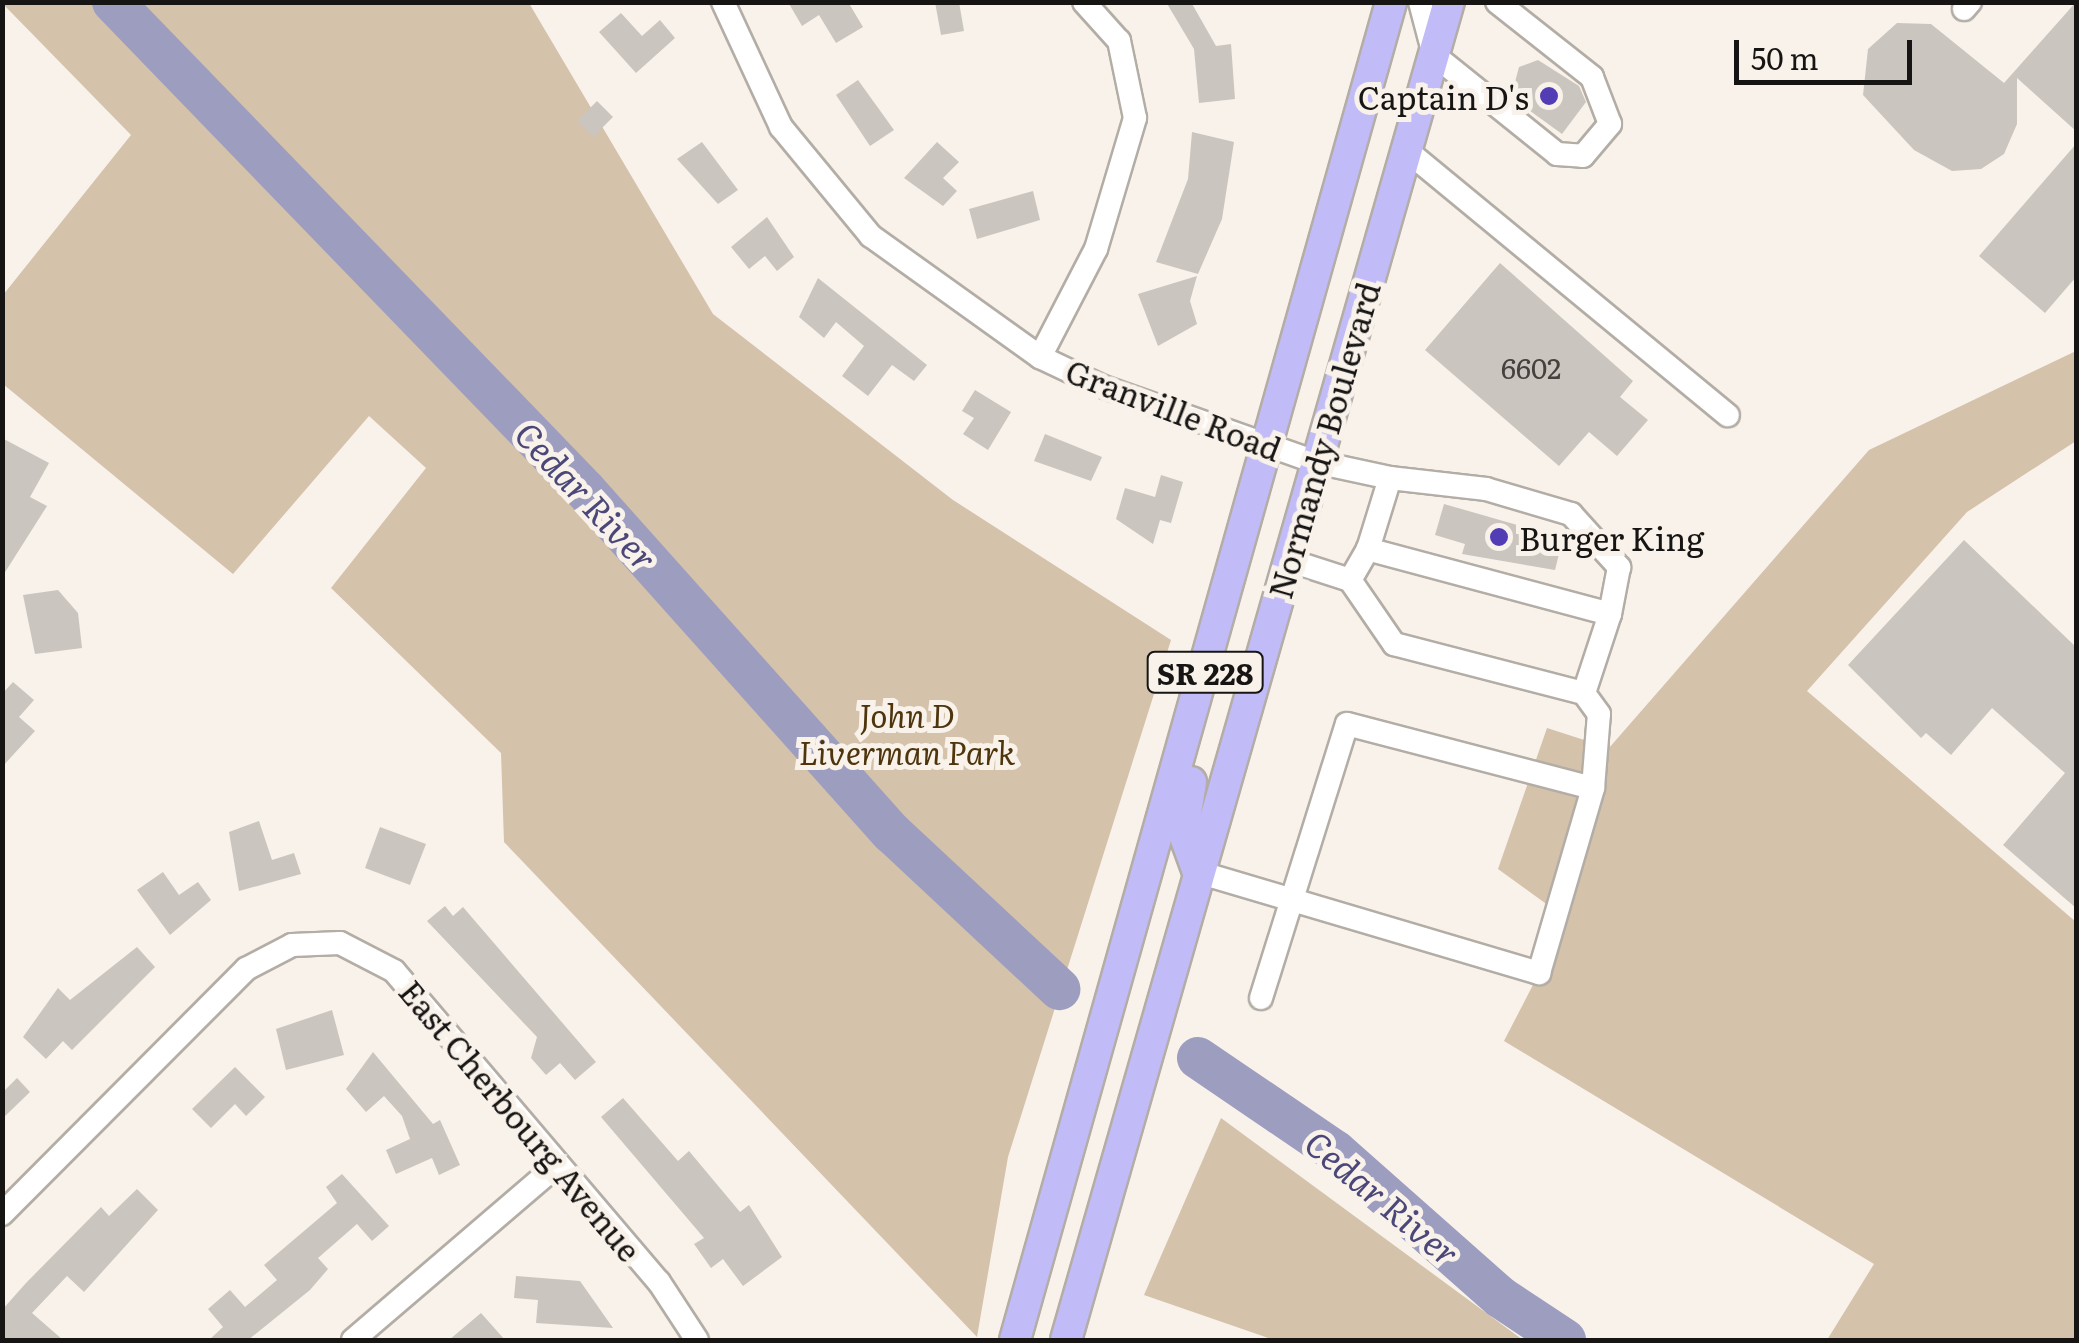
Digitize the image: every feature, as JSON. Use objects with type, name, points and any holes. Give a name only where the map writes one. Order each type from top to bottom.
[{"type":"main road","name":"Normandy Boulevard","points":[[1015,1340],[1391,2]]},
{"type":"main road","name":"Normandy Boulevard","points":[[1066,1340],[1449,2]]},
{"type":"main road","points":[[1198,872],[1183,831],[1218,683],[1208,660]]},
{"type":"street","name":"Granville Road","points":[[723,2],[782,127],[822,186],[871,236],[1040,357],[1316,462],[1390,478],[1486,489],[1571,514],[1620,567],[1610,614]]},
{"type":"street","points":[[1040,357],[1096,250],[1135,118],[1120,41],[1084,2]]},
{"type":"street","points":[[1420,2],[1434,55],[1557,154],[1583,156],[1610,124],[1592,77],[1497,2]]},
{"type":"street","points":[[1406,150],[1728,415]]},
{"type":"street","points":[[1350,580],[1368,549],[1390,478]]},
{"type":"street","points":[[1368,549],[1610,614],[1584,693]]},
{"type":"street","points":[[1198,872],[1539,973],[1592,788],[1599,714],[1584,693],[1394,644],[1350,580],[1288,560]]},
{"type":"street","points":[[1260,998],[1347,724],[1592,788]]},
{"type":"street","name":"East Cherbourg Avenue","points":[[2,1214],[246,969],[314,942],[368,952],[394,972],[558,1164],[697,1340]]},
{"type":"street","points":[[352,1340],[558,1164]]},
{"type":"green space","name":"John D Liverman Park","points":[[2,3],[529,3],[713,314],[953,500],[1171,640],[1008,1157],[977,1337],[504,842],[501,753],[331,588],[426,468],[369,416],[233,574],[3,384],[3,295],[131,135]]},
{"type":"green space","points":[[2076,351],[2076,441],[1967,512],[1807,691],[2076,922],[2076,1340],[1827,1340],[1874,1264],[1504,1041],[1567,919],[1498,869],[1547,728],[1609,748],[1869,450]]},
{"type":"green space","points":[[1221,1118],[1523,1340],[1274,1340],[1144,1295]]},
{"type":"building","points":[[788,2],[848,2],[863,27],[836,43],[819,15],[802,26]]},
{"type":"building","points":[[935,2],[959,2],[964,31],[941,35]]},
{"type":"building","points":[[1166,2],[1191,2],[1216,46],[1231,44],[1235,99],[1199,103],[1194,49]]},
{"type":"building","points":[[2076,2],[2076,131],[2017,78],[2017,124],[2004,154],[1981,169],[1952,171],[1914,150],[1863,95],[1868,49],[1897,23],[1931,24],[2004,83]]},
{"type":"building","points":[[621,13],[642,36],[660,20],[675,38],[636,73],[599,32]]},
{"type":"building","name":"Captain D's","points":[[1538,60],[1579,86],[1586,102],[1562,134],[1511,97],[1519,67]]},
{"type":"building","points":[[858,80],[894,130],[870,146],[836,95]]},
{"type":"building","points":[[597,101],[613,117],[593,137],[577,121]]},
{"type":"building","points":[[1192,132],[1234,142],[1222,219],[1198,274],[1156,262],[1188,179]]},
{"type":"building","points":[[702,142],[738,190],[718,204],[677,159]]},
{"type":"building","points":[[937,142],[959,162],[943,178],[957,191],[943,206],[904,178]]},
{"type":"building","points":[[2076,144],[2076,277],[2045,313],[1979,256]]},
{"type":"building","points":[[1033,191],[1040,220],[977,239],[969,209]]},
{"type":"building","points":[[767,217],[794,257],[777,271],[765,256],[749,269],[731,247]]},
{"type":"building","points":[[1500,263],[1633,381],[1620,397],[1648,420],[1617,456],[1589,432],[1559,466],[1425,350]]},
{"type":"building","points":[[1197,276],[1190,301],[1197,324],[1158,346],[1138,294]]},
{"type":"building","points":[[818,278],[927,365],[914,381],[892,365],[868,396],[842,376],[864,346],[836,322],[824,338],[799,317]]},
{"type":"building","points":[[975,390],[1011,412],[988,450],[963,434],[974,418],[962,411]]},
{"type":"building","points":[[1045,434],[1102,457],[1091,481],[1034,461]]},
{"type":"building","points":[[2,438],[49,463],[30,497],[47,506],[2,577]]},
{"type":"building","points":[[1161,475],[1183,482],[1171,523],[1160,520],[1153,544],[1116,519],[1125,488],[1155,497]]},
{"type":"building","name":"Burger King","points":[[1444,504],[1563,538],[1555,570],[1462,554],[1465,544],[1435,535]]},
{"type":"building","points":[[1964,540],[2076,647],[2076,908],[2003,845],[2065,773],[1992,708],[1951,755],[1926,733],[1921,738],[1848,665]]},
{"type":"building","points":[[58,590],[78,613],[82,648],[35,654],[23,595]]},
{"type":"building","points":[[13,682],[34,700],[19,717],[35,731],[2,767],[2,694]]},
{"type":"building","points":[[259,821],[272,860],[294,853],[301,874],[239,891],[229,832]]},
{"type":"building","points":[[380,827],[426,844],[410,885],[365,868]]},
{"type":"building","points":[[163,872],[179,895],[198,882],[211,900],[170,935],[137,890]]},
{"type":"building","points":[[445,906],[453,916],[463,907],[596,1062],[575,1080],[560,1063],[546,1075],[531,1058],[537,1037],[427,921]]},
{"type":"building","points":[[137,947],[155,967],[72,1050],[63,1041],[46,1059],[23,1037],[58,988],[70,1000]]},
{"type":"building","points":[[332,1010],[344,1055],[286,1070],[276,1029]]},
{"type":"building","points":[[373,1052],[433,1124],[440,1120],[460,1165],[439,1175],[432,1158],[396,1174],[386,1150],[410,1139],[402,1116],[384,1096],[366,1112],[346,1089]]},
{"type":"building","points":[[235,1067],[265,1097],[246,1116],[235,1104],[211,1128],[192,1109]]},
{"type":"building","points":[[17,1078],[30,1092],[2,1119],[2,1093]]},
{"type":"building","points":[[623,1098],[678,1161],[689,1151],[740,1212],[749,1205],[782,1257],[743,1286],[723,1259],[711,1268],[694,1244],[704,1238],[601,1117]]},
{"type":"building","points":[[342,1174],[389,1226],[372,1241],[357,1224],[318,1258],[328,1269],[310,1290],[248,1340],[209,1340],[223,1327],[208,1309],[230,1290],[245,1307],[277,1280],[264,1265],[337,1203],[326,1187]]},
{"type":"building","points":[[137,1189],[158,1210],[84,1292],[67,1276],[32,1313],[63,1340],[2,1340],[2,1310],[26,1283],[101,1207],[109,1216]]},
{"type":"building","points":[[516,1276],[580,1281],[613,1328],[536,1323],[538,1300],[514,1298]]},
{"type":"building","points":[[481,1313],[505,1340],[449,1340],[468,1324]]},
{"type":"waterway","name":"Cedar River","points":[[113,2],[585,490],[892,833],[1059,989]]},
{"type":"waterway","name":"Cedar River","points":[[1198,1058],[1335,1151],[1500,1297],[1565,1340]]},
{"type":"place","name":"Captain D's","points":[[1549,96]]},
{"type":"place","name":"Burger King","points":[[1499,537]]}]
